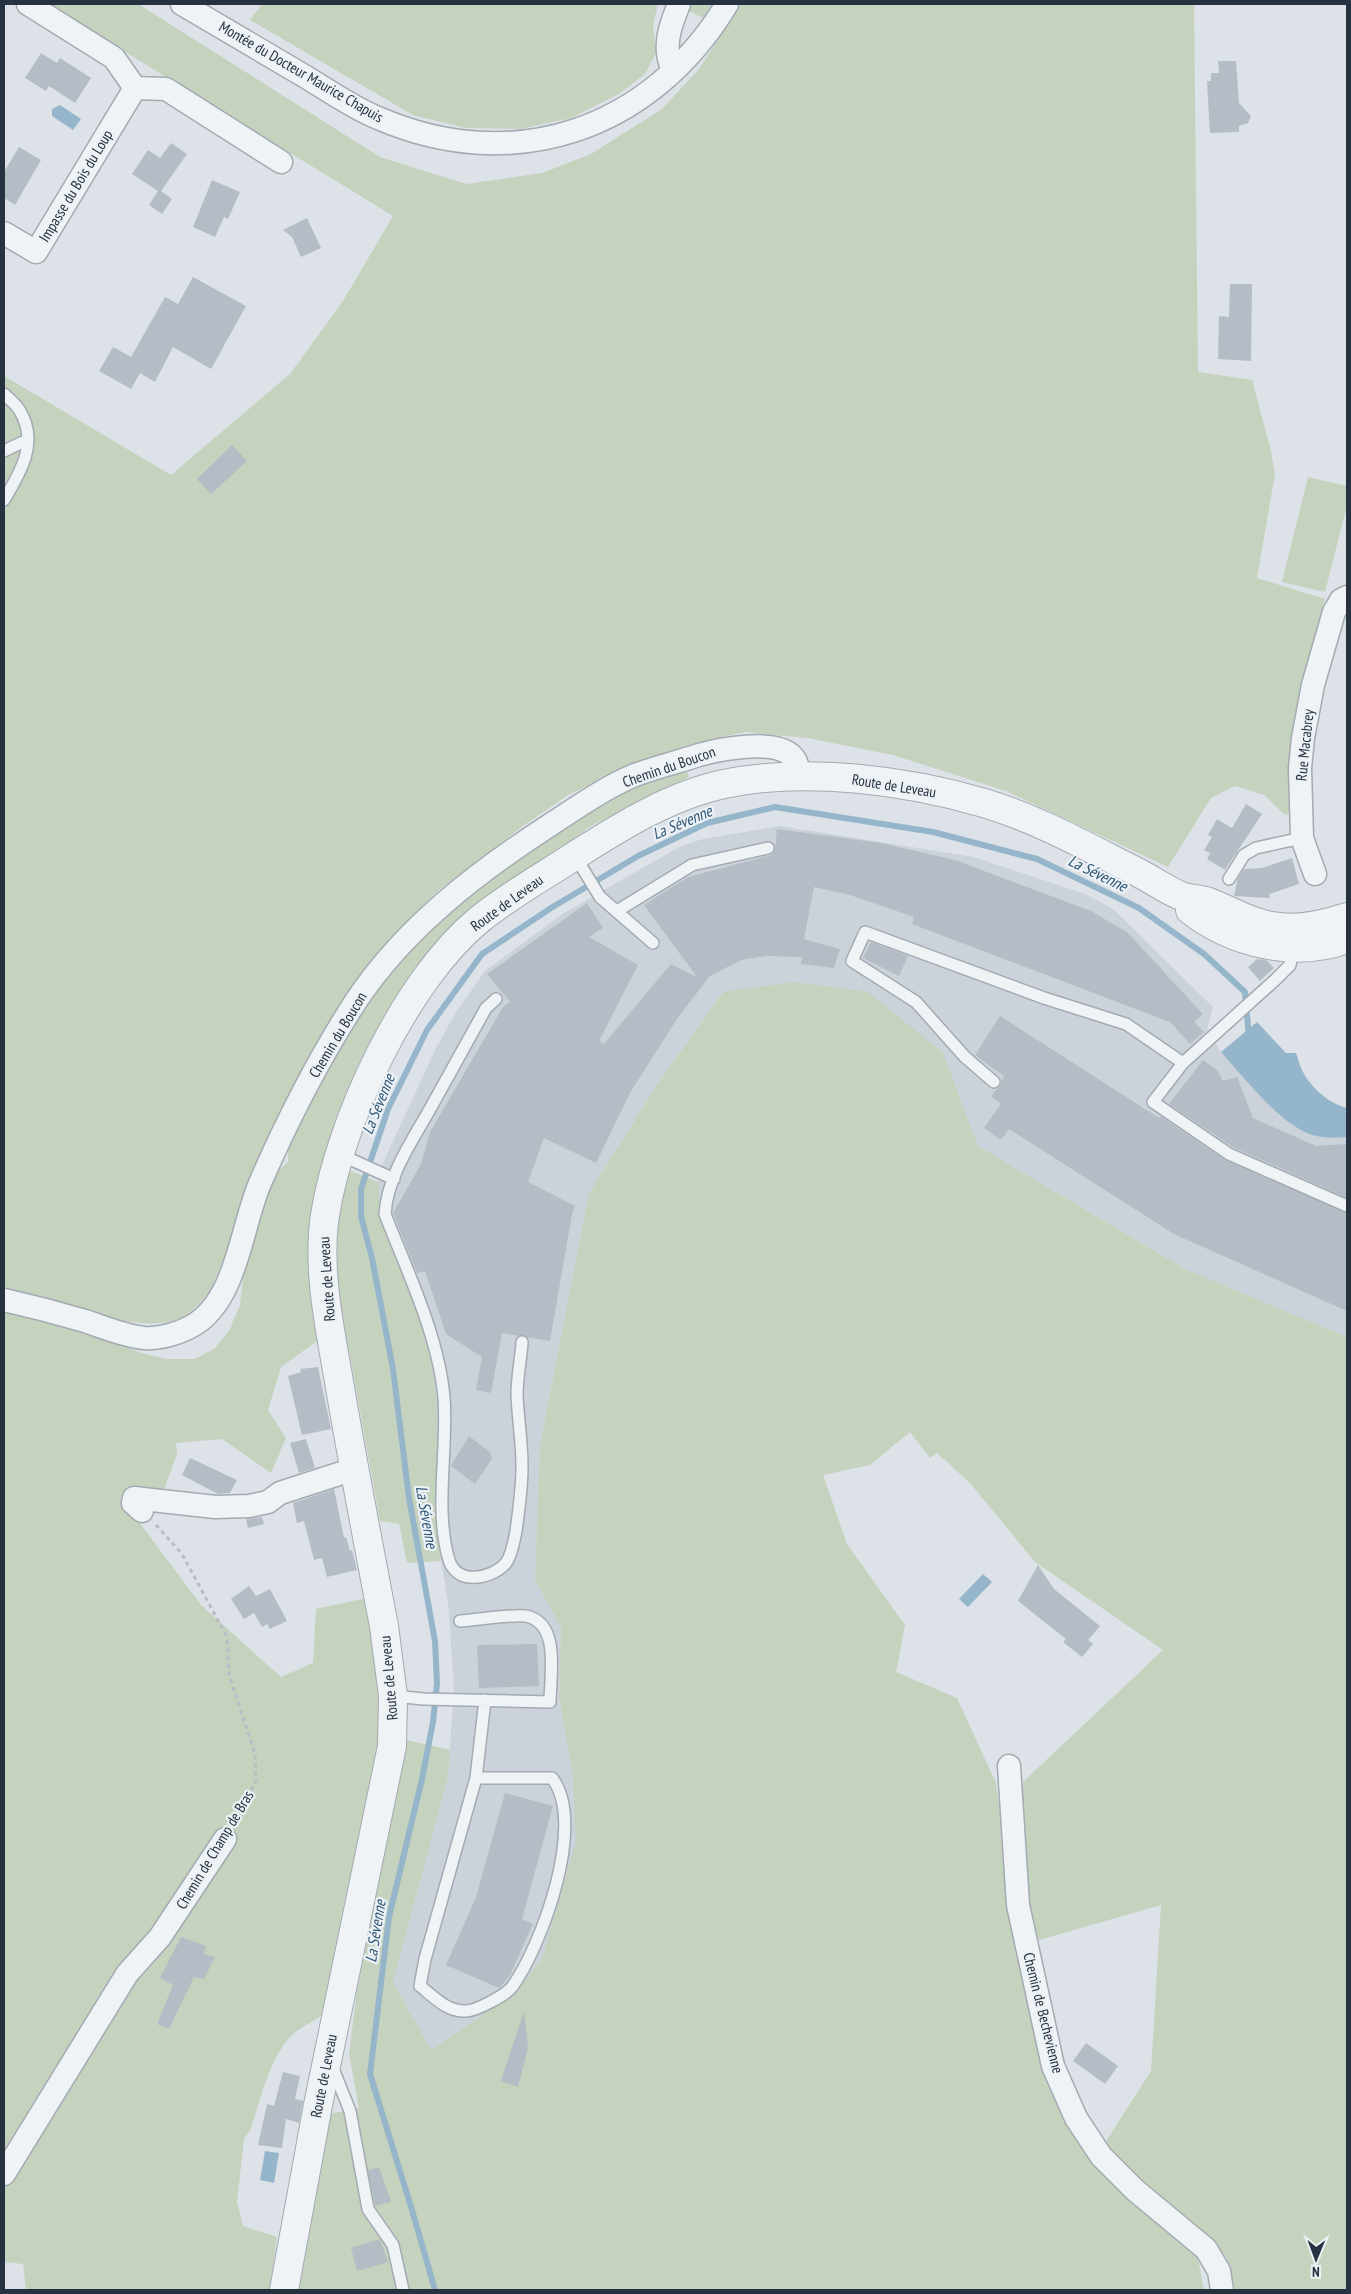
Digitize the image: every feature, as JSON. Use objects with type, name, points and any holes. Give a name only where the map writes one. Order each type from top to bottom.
[{"type":"street","points":[[28,4],[114,58],[135,88],[166,89],[281,162]]},
{"type":"street","name":"Montée du Docteur Maurice Chapuis","points":[[182,4],[377,118],[426,135],[466,143],[510,144],[538,140],[574,131],[604,120],[628,106],[651,91],[691,56],[727,4]]},
{"type":"street","points":[[674,71],[668,60],[667,39],[679,4]]},
{"type":"street","name":"Impasse du Bois du Loup","points":[[4,233],[36,252],[135,88]]},
{"type":"street","name":"Rue Macabrey","points":[[1315,874],[1302,838],[1300,768],[1313,685],[1334,612],[1341,600],[1347,597]]},
{"type":"street","name":"Chemin du Boucon","points":[[4,1300],[52,1311],[144,1338],[169,1336],[193,1326],[213,1307],[227,1285],[253,1199],[272,1154],[309,1082],[357,1000],[406,939],[460,889],[523,843],[587,800],[634,776],[718,750],[754,747],[777,748],[790,753],[796,761],[799,775]]},
{"type":"street","name":"Route de Leveau","points":[[284,2290],[328,2056],[385,1788],[392,1746],[393,1696],[384,1626],[354,1470],[324,1280],[324,1217],[347,1157],[371,1073],[391,1033],[434,968],[480,920],[580,865],[641,818],[698,791],[750,780],[799,775],[852,779],[922,789],[986,804],[1054,830],[1174,892],[1191,911],[1232,934],[1265,945],[1295,937]]},
{"type":"street","points":[[1295,937],[1328,923],[1347,918]]},
{"type":"street","points":[[1295,937],[1333,944],[1347,940]]},
{"type":"street","points":[[142,1511],[133,1503],[134,1498],[215,1507],[249,1506],[268,1502],[280,1493],[354,1470]]},
{"type":"street","name":"Chemin de Bechevienne","points":[[1008,1766],[1018,1905],[1053,2066],[1076,2118],[1101,2156],[1135,2190],[1206,2249],[1219,2270],[1222,2290]]},
{"type":"street","name":"Chemin de Champ de Bras","points":[[4,2174],[127,1974],[160,1937],[225,1839]]},
{"type":"lane","points":[[4,394],[20,411],[27,440],[27,456],[21,472],[4,500]]},
{"type":"lane","points":[[4,451],[27,440]]},
{"type":"lane","points":[[1229,879],[1244,855],[1256,848],[1302,838]]},
{"type":"lane","points":[[617,911],[692,864],[768,848]]},
{"type":"lane","points":[[580,865],[600,897],[653,943]]},
{"type":"lane","points":[[994,1082],[965,1057],[916,1002],[852,961],[865,932],[1044,998],[1126,1024],[1183,1063]]},
{"type":"lane","points":[[1295,937],[1290,964],[1209,1042],[1183,1063],[1153,1102],[1229,1154],[1347,1206]]},
{"type":"lane","points":[[496,999],[486,1008],[412,1140],[389,1189],[385,1214],[433,1343],[444,1395],[446,1433],[443,1514],[450,1562],[457,1572],[469,1577],[482,1578],[493,1573],[506,1562],[512,1548],[522,1467],[517,1394],[522,1342]]},
{"type":"lane","points":[[347,1157],[394,1179]]},
{"type":"lane","points":[[393,1696],[449,1700],[550,1702],[548,1633],[541,1623],[526,1616],[460,1621]]},
{"type":"lane","points":[[476,1778],[552,1778],[562,1797],[564,1846],[555,1888],[534,1950],[511,1989],[486,2005],[466,2012],[446,2007],[420,1986],[425,1959],[476,1778],[485,1700]]},
{"type":"lane","points":[[328,2056],[350,2111],[368,2208],[393,2245],[404,2290]]},
{"type":"path","name":"Chemin de Champ de Bras","points":[[142,1511],[182,1554],[227,1637],[229,1675],[253,1744],[256,1781],[225,1839]]},
{"type":"shaded area","points":[[780,826],[974,857],[1085,894],[1113,909],[1213,1007],[1207,1030],[1221,1052],[1315,1136],[1347,1137],[1347,1337],[1185,1269],[978,1146],[943,1053],[723,992],[658,1083],[589,1193],[540,1445],[535,1580],[561,1627],[559,1697],[573,1776],[577,1842],[542,1959],[513,1994],[431,2050],[393,1982],[448,1777],[454,1688],[448,1601],[441,1561],[437,1503],[400,1271],[382,1225],[378,1182],[383,1163],[435,1050],[456,1012],[485,971],[564,913],[681,846],[703,839]]},
{"type":"green space","points":[[47,4],[138,4],[380,157],[466,184],[542,173],[591,154],[662,109],[700,68],[740,4],[1194,4],[1198,372],[1252,380],[1271,451],[1275,474],[1257,578],[1325,599],[1302,681],[1291,745],[1297,808],[1285,815],[1264,795],[1235,786],[1211,798],[1168,867],[1006,791],[893,755],[807,738],[745,732],[707,740],[625,768],[568,795],[523,826],[439,890],[403,925],[353,992],[262,1166],[211,1289],[192,1310],[184,1316],[167,1322],[124,1321],[75,1309],[13,1290],[15,1309],[82,1327],[141,1353],[166,1359],[194,1359],[214,1349],[229,1331],[240,1305],[247,1244],[271,1177],[288,1162],[288,1145],[353,1019],[411,945],[484,885],[579,814],[639,785],[686,769],[689,777],[591,826],[453,929],[419,964],[358,1065],[322,1170],[309,1232],[317,1341],[281,1367],[268,1410],[286,1438],[271,1473],[222,1439],[176,1443],[177,1454],[163,1492],[128,1487],[124,1502],[201,1605],[281,1677],[313,1663],[316,1609],[368,1598],[379,1658],[380,1762],[325,2012],[294,2033],[282,2047],[266,2082],[250,2130],[244,2139],[237,2202],[243,2226],[277,2237],[270,2290],[26,2290],[23,2264],[4,2262],[4,376],[171,475],[290,374],[343,301],[393,216]]},
{"type":"green space","points":[[262,4],[658,4],[653,25],[656,53],[645,74],[619,94],[571,118],[521,129],[465,128],[413,115],[250,20]]},
{"type":"green space","points":[[690,4],[712,4],[703,18],[687,10]]},
{"type":"green space","points":[[1308,477],[1347,486],[1347,505],[1325,592],[1282,582]]},
{"type":"green space","points":[[795,982],[868,992],[943,1053],[978,1146],[1185,1269],[1347,1337],[1347,2290],[1233,2290],[1226,2256],[1153,2194],[1105,2143],[1151,2071],[1161,1905],[1039,1940],[1026,1898],[1020,1794],[1023,1782],[1163,1650],[1035,1562],[970,1483],[937,1453],[930,1458],[910,1432],[870,1465],[823,1475],[847,1544],[905,1625],[896,1672],[957,1698],[996,1783],[1013,1922],[1049,2076],[1083,2149],[1198,2258],[1204,2290],[296,2290],[329,2114],[359,2108],[349,2054],[359,1975],[407,1740],[450,1750],[448,1777],[393,1982],[431,2050],[513,1994],[542,1959],[576,1842],[573,1776],[559,1697],[561,1627],[535,1580],[540,1445],[589,1193],[658,1083],[723,992]]},
{"type":"green space","points":[[348,1170],[378,1182],[382,1225],[420,1320],[433,1369],[437,1405],[437,1503],[441,1561],[407,1563],[399,1524],[380,1521],[333,1263],[338,1212]]},
{"type":"water","points":[[60,105],[81,119],[73,130],[52,116],[52,109]]},
{"type":"water","points":[[1257,1022],[1286,1053],[1296,1053],[1304,1075],[1320,1093],[1340,1106],[1347,1108],[1347,1137],[1316,1136],[1290,1123],[1264,1100],[1221,1052]]},
{"type":"water","points":[[983,1574],[992,1582],[968,1607],[959,1599]]},
{"type":"water","points":[[265,2151],[279,2153],[274,2183],[260,2180]]},
{"type":"building","points":[[41,53],[57,63],[60,58],[91,78],[75,103],[49,86],[46,91],[25,78]]},
{"type":"building","points":[[1218,61],[1236,61],[1239,103],[1251,116],[1248,123],[1239,126],[1239,132],[1210,133],[1207,81],[1211,81],[1211,73],[1219,73]]},
{"type":"building","points":[[171,143],[187,154],[161,191],[172,199],[162,214],[149,205],[158,191],[132,174],[148,150],[160,158]]},
{"type":"building","points":[[19,147],[41,160],[15,205],[4,198],[4,172]]},
{"type":"building","points":[[212,180],[240,192],[228,219],[224,217],[215,237],[193,227]]},
{"type":"building","points":[[307,218],[321,248],[301,257],[292,237],[283,230]]},
{"type":"building","points":[[193,277],[246,306],[211,369],[173,347],[155,382],[140,373],[131,389],[99,371],[113,347],[131,357],[165,297],[178,304]]},
{"type":"building","points":[[1230,284],[1252,284],[1251,361],[1218,359],[1219,316],[1229,317]]},
{"type":"building","points":[[232,445],[247,461],[211,494],[197,479]]},
{"type":"building","points":[[1246,804],[1262,814],[1225,870],[1207,859],[1210,853],[1204,850],[1212,837],[1208,835],[1217,819],[1232,828]]},
{"type":"building","points":[[777,829],[881,843],[955,860],[1091,911],[1128,933],[1203,1014],[1194,1022],[1204,1032],[1190,1044],[1170,1022],[912,924],[914,917],[850,895],[814,887],[804,939],[840,949],[834,968],[801,964],[802,957],[766,956],[741,960],[710,976],[679,1016],[631,1091],[596,1163],[544,1138],[528,1182],[575,1206],[550,1341],[502,1333],[491,1393],[476,1390],[482,1357],[446,1334],[425,1271],[417,1273],[393,1213],[421,1164],[430,1132],[503,1007],[510,1002],[487,974],[587,903],[603,928],[589,937],[638,965],[599,1041],[604,1044],[671,964],[697,977],[644,905],[688,877],[772,855],[775,850]]},
{"type":"building","points":[[1292,858],[1299,884],[1269,894],[1270,898],[1234,896],[1238,878],[1244,869],[1262,868]]},
{"type":"building","points":[[871,942],[908,956],[899,976],[863,958]]},
{"type":"building","points":[[1257,959],[1266,960],[1274,968],[1260,981],[1248,967]]},
{"type":"building","points":[[1000,1016],[1159,1118],[1160,1116],[1225,1160],[1347,1213],[1347,1311],[1174,1234],[1009,1129],[1001,1140],[984,1128],[1001,1104],[991,1096],[1000,1086],[1004,1076],[975,1055]]},
{"type":"building","points":[[1203,1060],[1218,1071],[1223,1081],[1237,1077],[1253,1118],[1316,1146],[1347,1144],[1347,1198],[1233,1147],[1169,1104]]},
{"type":"building","points":[[318,1367],[331,1429],[302,1435],[288,1376],[301,1372],[300,1369]]},
{"type":"building","points":[[469,1436],[491,1453],[492,1459],[475,1484],[451,1466]]},
{"type":"building","points":[[306,1439],[315,1468],[299,1473],[290,1443]]},
{"type":"building","points":[[190,1458],[237,1480],[230,1493],[218,1494],[182,1475]]},
{"type":"building","points":[[334,1489],[344,1538],[346,1537],[350,1551],[352,1550],[357,1570],[327,1577],[322,1558],[314,1560],[304,1521],[297,1523],[293,1503]]},
{"type":"building","points":[[262,1517],[264,1524],[248,1528],[246,1519]]},
{"type":"building","points":[[1038,1565],[1054,1589],[1100,1626],[1088,1640],[1093,1644],[1082,1657],[1063,1642],[1066,1639],[1018,1601]]},
{"type":"building","points":[[249,1586],[256,1596],[270,1589],[287,1621],[270,1629],[267,1624],[262,1627],[254,1613],[244,1619],[231,1599]]},
{"type":"building","points":[[537,1644],[539,1686],[479,1688],[477,1645]]},
{"type":"building","points":[[505,1793],[553,1806],[522,1919],[533,1924],[509,1977],[499,1988],[446,1965],[476,1897]]},
{"type":"building","points":[[181,1937],[206,1946],[204,1954],[215,1957],[204,1979],[194,1977],[169,2029],[157,2024],[173,1985],[160,1978]]},
{"type":"building","points":[[524,2011],[528,2048],[518,2087],[501,2081]]},
{"type":"building","points":[[1086,2043],[1118,2066],[1105,2084],[1073,2061]]},
{"type":"building","points":[[283,2072],[300,2076],[295,2099],[303,2101],[299,2123],[286,2119],[282,2148],[258,2145],[267,2104],[274,2106]]},
{"type":"building","points":[[379,2167],[391,2202],[375,2206],[368,2170]]},
{"type":"building","points":[[380,2239],[388,2262],[357,2271],[351,2248]]},
{"type":"waterway","name":"La Sévenne","points":[[435,2290],[370,2074],[389,1917],[422,1779],[433,1722],[437,1684],[435,1641],[409,1498],[393,1369],[372,1258],[361,1216],[361,1189],[388,1109],[427,1030],[482,954],[551,908],[638,856],[707,823],[775,807],[933,832],[1037,859],[1139,908],[1204,954],[1245,992],[1249,1037]]}]
